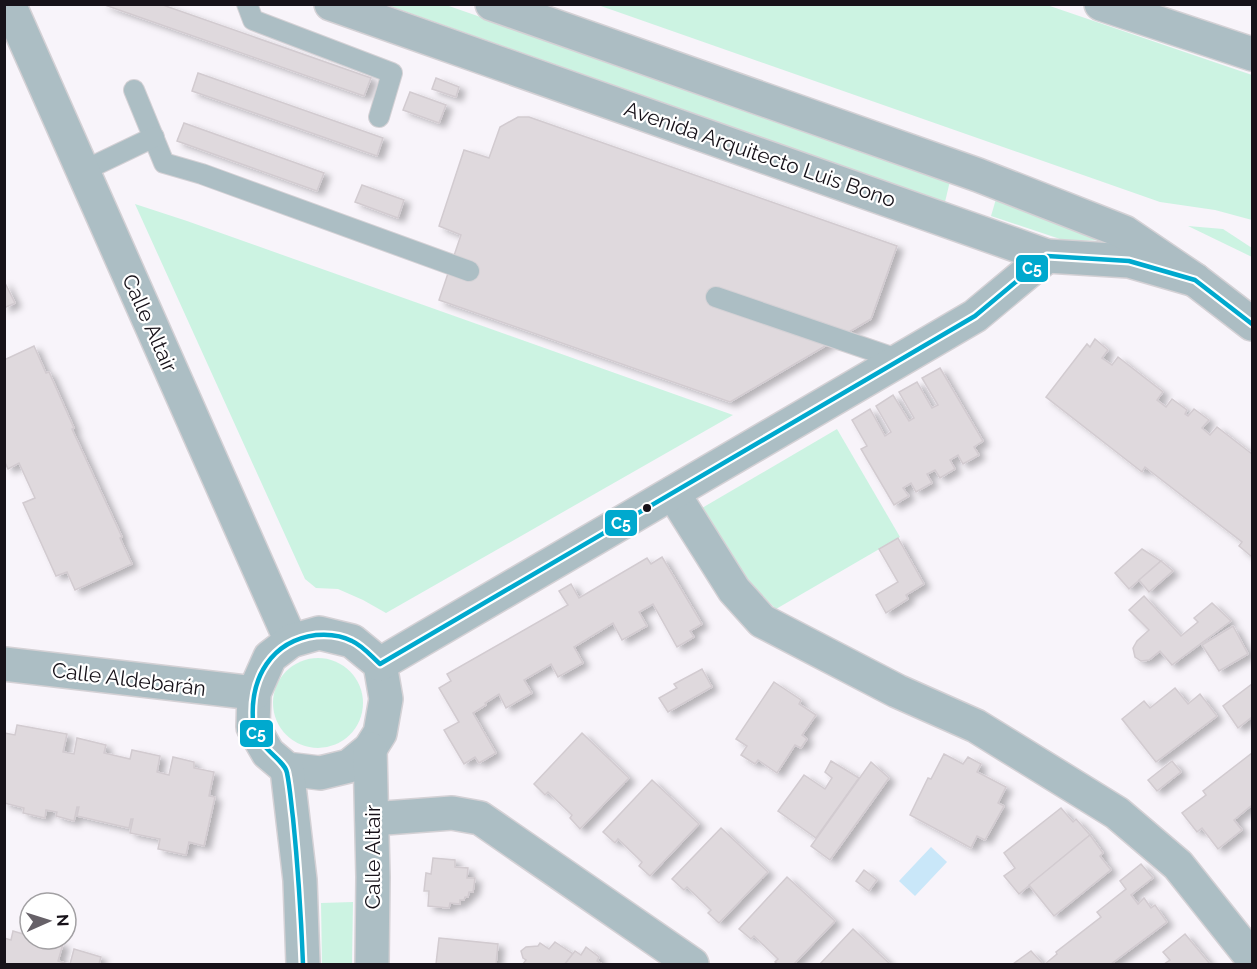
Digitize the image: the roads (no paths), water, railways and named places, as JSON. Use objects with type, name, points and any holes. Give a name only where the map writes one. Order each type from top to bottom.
[{"type":"main road","name":"Avenida Arquitecto Luis Bono","points":[[331,4],[1047,256],[1129,261],[1195,280]]},
{"type":"main road","name":"Avenida Arquitecto Luis Bono","points":[[492,4],[978,175],[1124,232],[1195,280],[1252,324]]},
{"type":"street","name":"Calle Altair","points":[[9,4],[291,641]]},
{"type":"street","points":[[1101,4],[1252,54]]},
{"type":"street","points":[[380,664],[975,316],[1047,256]]},
{"type":"street","points":[[674,493],[734,590],[762,621],[897,691],[976,726],[1117,813],[1178,865],[1252,958]]},
{"type":"street","points":[[319,633],[352,640],[380,664],[386,699],[380,733],[370,749],[349,766],[320,773],[287,769],[268,753],[253,727],[254,693],[270,657],[291,641],[319,633]]},
{"type":"street","name":"Calle Aldebarán","points":[[4,664],[254,693]]},
{"type":"street","name":"Calle Altair","points":[[370,749],[372,964]]},
{"type":"street","points":[[287,769],[300,880],[303,964]]},
{"type":"street","points":[[372,819],[452,813],[480,818],[692,964]]},
{"type":"lane","points":[[247,4],[252,20],[392,73],[379,117]]},
{"type":"lane","points":[[134,90],[164,163],[202,174],[470,271]]},
{"type":"lane","points":[[82,171],[154,136]]},
{"type":"lane","points":[[716,297],[900,360]]},
{"type":"water","points":[[931,847],[947,862],[915,896],[899,881]]}]
